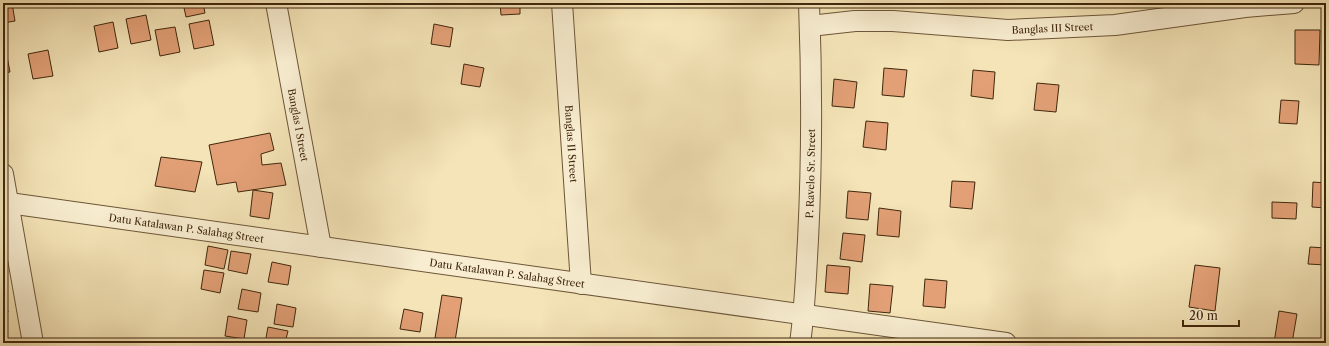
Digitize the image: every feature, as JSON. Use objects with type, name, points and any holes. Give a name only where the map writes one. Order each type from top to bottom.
[{"type":"street","name":"Banglas I Street","points":[[276,3],[321,247]]},
{"type":"street","name":"Banglas II Street","points":[[562,3],[581,284]]},
{"type":"street","name":"P. Ravelo Sr. Street","points":[[800,343],[804,315],[810,187],[809,3]]},
{"type":"street","name":"Banglas III Street","points":[[810,26],[855,21],[893,21],[1008,30],[1115,25],[1245,7],[1294,3]]},
{"type":"street","points":[[3,174],[33,343]]},
{"type":"street","name":"Datu Katalawan P. Salahag Street","points":[[9,203],[1006,343]]},
{"type":"building","points":[[3,3],[12,3],[15,21],[3,23]]},
{"type":"building","points":[[183,3],[203,3],[205,13],[186,17]]},
{"type":"building","points":[[500,3],[520,3],[520,14],[501,15]]},
{"type":"building","points":[[146,15],[151,40],[131,44],[126,19]]},
{"type":"building","points":[[209,20],[214,45],[194,49],[189,24]]},
{"type":"building","points":[[113,22],[118,48],[99,52],[94,26]]},
{"type":"building","points":[[434,24],[453,28],[450,47],[431,44]]},
{"type":"building","points":[[175,27],[180,52],[160,56],[155,30]]},
{"type":"building","points":[[1295,30],[1320,30],[1319,65],[1295,64]]},
{"type":"building","points":[[5,46],[10,72],[3,73],[3,47]]},
{"type":"building","points":[[48,50],[53,76],[33,79],[28,54]]},
{"type":"building","points":[[464,64],[484,68],[480,87],[461,84]]},
{"type":"building","points":[[884,68],[907,70],[904,97],[882,95]]},
{"type":"building","points":[[973,70],[995,72],[993,99],[971,96]]},
{"type":"building","points":[[834,79],[857,82],[854,108],[832,106]]},
{"type":"building","points":[[1037,83],[1059,85],[1056,112],[1034,110]]},
{"type":"building","points":[[1281,100],[1299,101],[1297,124],[1279,123]]},
{"type":"building","points":[[866,121],[888,123],[886,150],[863,147]]},
{"type":"building","points":[[270,133],[274,150],[261,154],[262,165],[281,163],[286,185],[238,192],[236,182],[217,185],[209,145]]},
{"type":"building","points":[[1322,134],[1326,134],[1326,147],[1322,146]]},
{"type":"building","points":[[161,157],[202,162],[195,192],[155,186]]},
{"type":"building","points":[[952,181],[975,182],[972,209],[950,207]]},
{"type":"building","points":[[1313,182],[1326,183],[1326,208],[1312,207]]},
{"type":"building","points":[[253,190],[273,193],[269,219],[250,216]]},
{"type":"building","points":[[848,191],[871,193],[868,220],[846,218]]},
{"type":"building","points":[[1272,202],[1297,203],[1296,219],[1272,218]]},
{"type":"building","points":[[879,208],[901,211],[899,237],[877,235]]},
{"type":"building","points":[[843,233],[865,235],[862,262],[840,259]]},
{"type":"building","points":[[208,246],[228,250],[224,269],[205,265]]},
{"type":"building","points":[[1310,247],[1326,248],[1326,265],[1308,264]]},
{"type":"building","points":[[231,251],[251,254],[247,274],[228,270]]},
{"type":"building","points":[[272,262],[291,266],[288,285],[268,282]]},
{"type":"building","points":[[827,265],[850,267],[848,294],[825,292]]},
{"type":"building","points":[[1195,265],[1220,268],[1215,311],[1189,307]]},
{"type":"building","points":[[204,270],[224,273],[220,293],[201,289]]},
{"type":"building","points":[[925,279],[947,281],[945,308],[923,306]]},
{"type":"building","points":[[870,284],[893,286],[890,313],[868,311]]},
{"type":"building","points":[[3,287],[8,312],[3,313]]},
{"type":"building","points":[[242,289],[261,293],[258,312],[238,309]]},
{"type":"building","points":[[442,295],[462,298],[455,341],[435,338]]},
{"type":"building","points":[[277,304],[296,308],[293,327],[274,324]]},
{"type":"building","points":[[404,309],[423,313],[420,332],[400,329]]},
{"type":"building","points":[[1279,311],[1297,314],[1292,343],[1274,343]]},
{"type":"building","points":[[228,316],[247,320],[244,339],[225,336]]},
{"type":"building","points":[[268,327],[288,331],[285,343],[265,343]]}]
